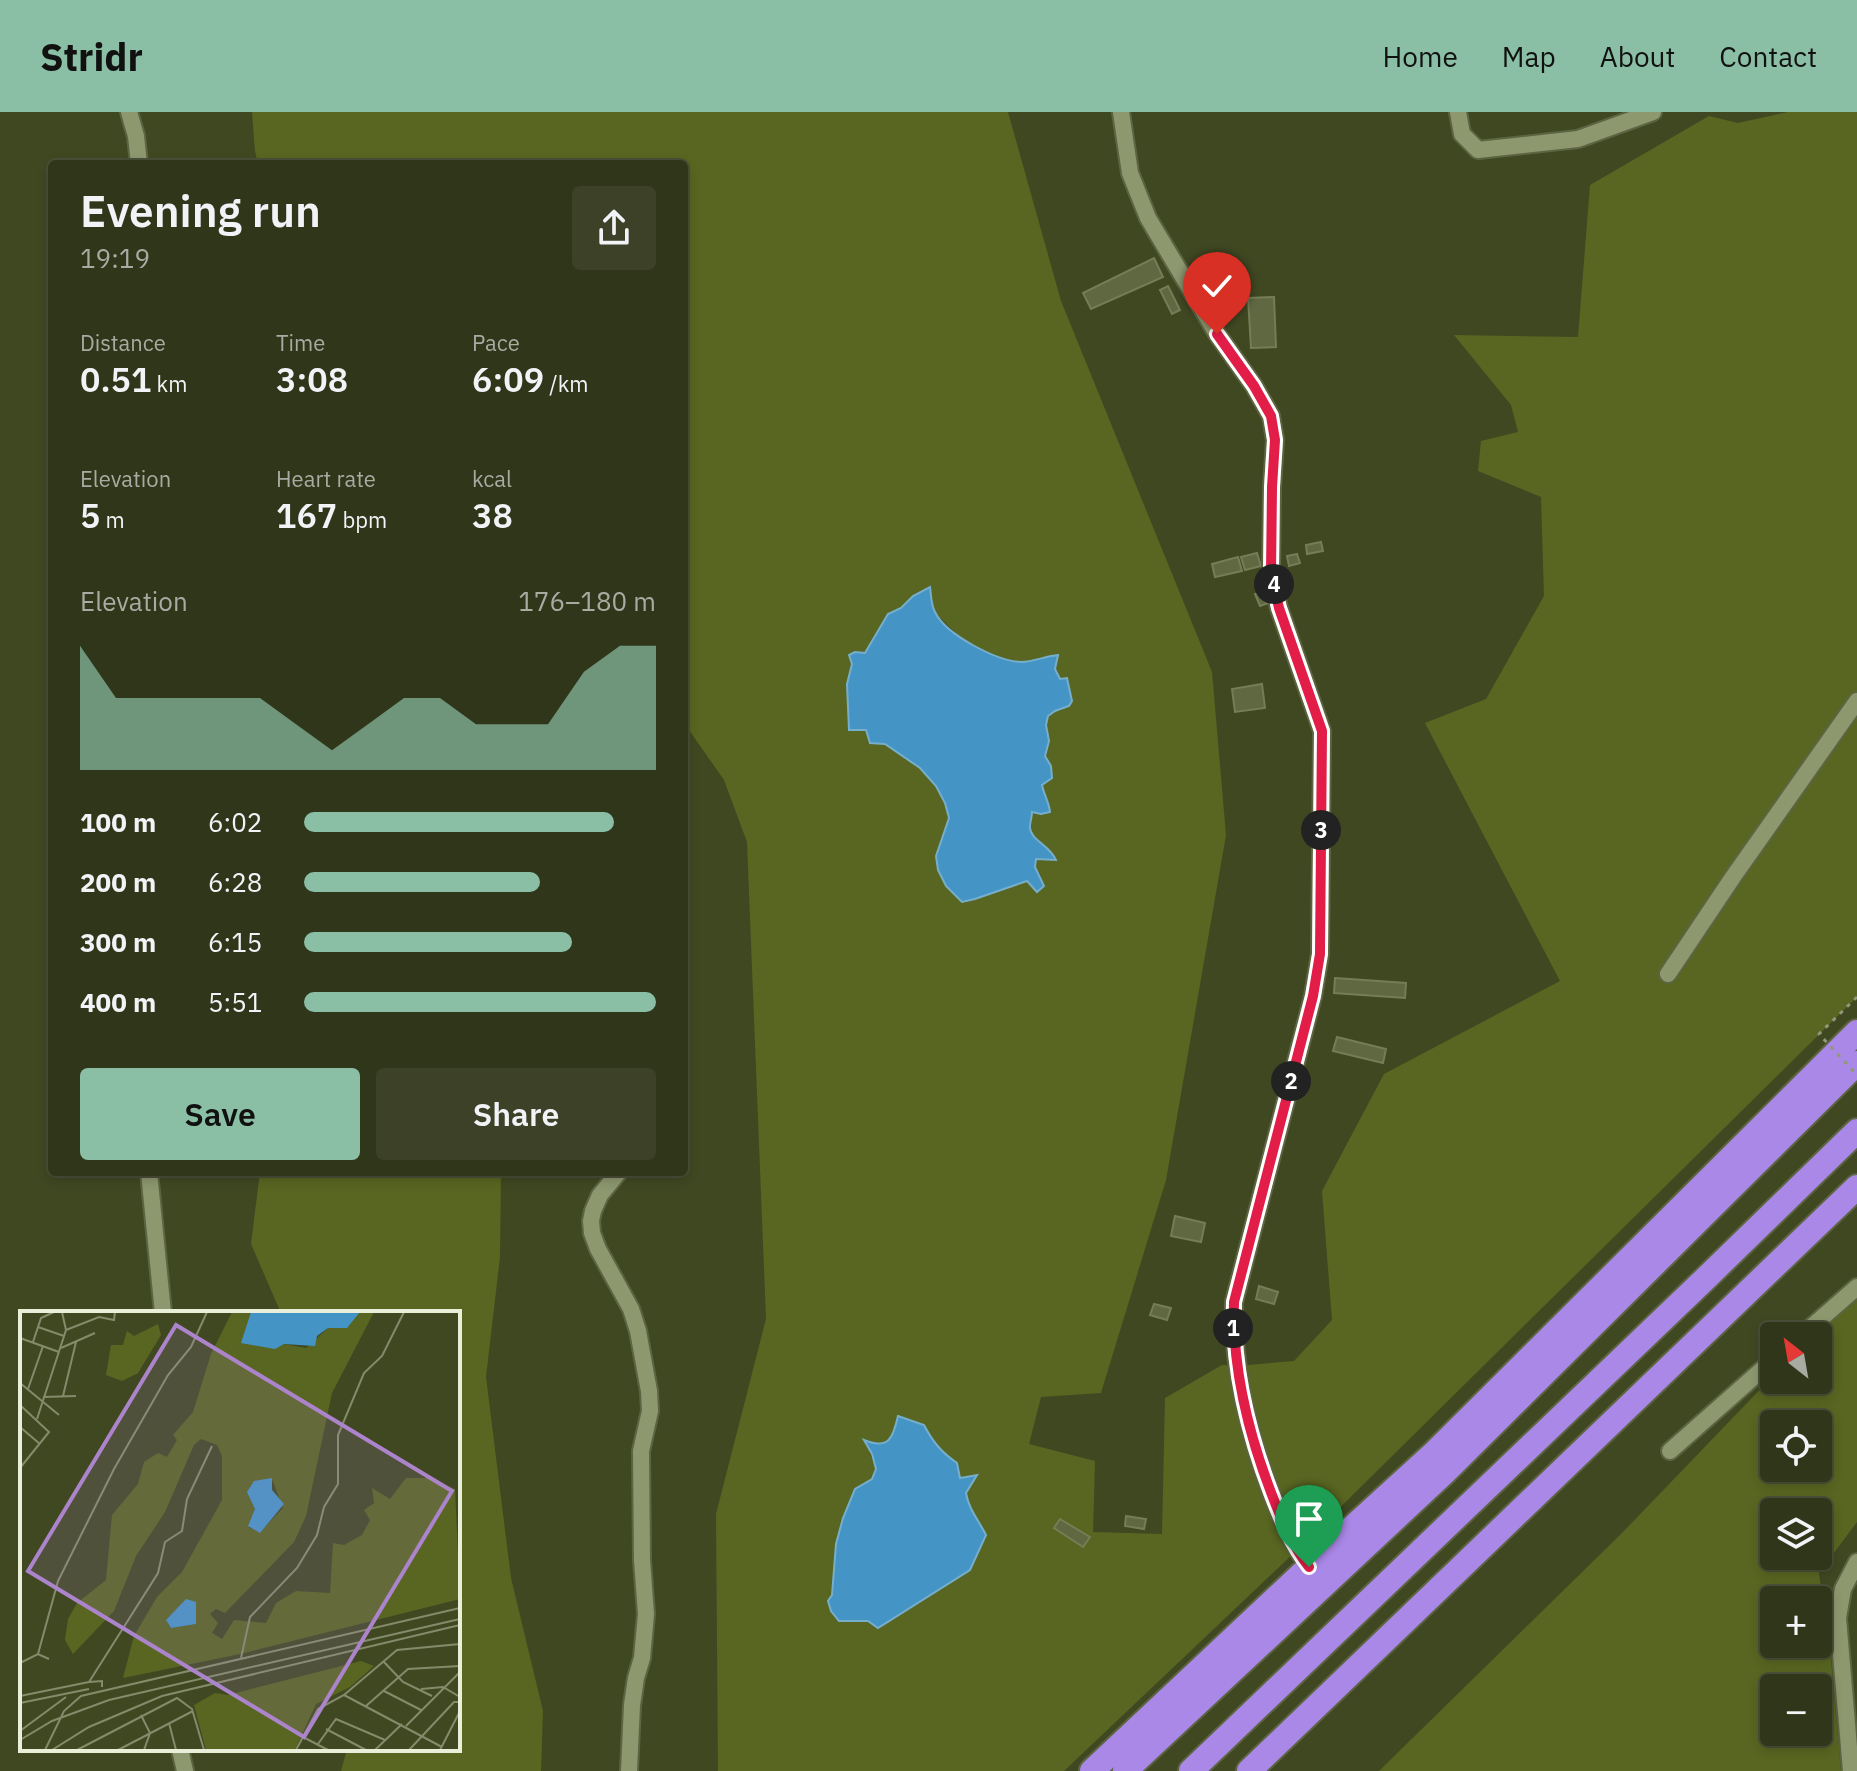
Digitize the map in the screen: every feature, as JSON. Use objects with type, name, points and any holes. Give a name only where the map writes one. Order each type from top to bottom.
[{"type":"highway","points":[[1092,1771],[1435,1452],[1857,1032]]},
{"type":"highway","points":[[1125,1771],[1445,1472],[1857,1063]]},
{"type":"highway","points":[[1191,1771],[1857,1131]]},
{"type":"highway","points":[[1249,1771],[1857,1187]]},
{"type":"street","points":[[129,112],[139,160]]},
{"type":"street","points":[[1121,112],[1130,173],[1148,218],[1217,334],[1271,416],[1275,440],[1271,573],[1279,608],[1322,731],[1320,954],[1313,996],[1234,1302],[1233,1336],[1238,1383],[1258,1457],[1296,1551],[1309,1567]]},
{"type":"street","points":[[1458,112],[1462,134],[1478,150],[1578,139],[1653,112]]},
{"type":"street","points":[[1668,974],[1857,701]]},
{"type":"street","points":[[149,1176],[163,1311]]},
{"type":"street","points":[[616,1176],[600,1195],[593,1211],[592,1233],[631,1309],[638,1331],[650,1411],[641,1451],[646,1614],[642,1658],[632,1705],[629,1771]]},
{"type":"street","points":[[1817,1322],[1857,1287]]},
{"type":"street","points":[[1670,1451],[1760,1371]]},
{"type":"street","points":[[1851,1771],[1838,1618],[1843,1589],[1857,1562]]},
{"type":"street","points":[[180,1751],[185,1771]]},
{"type":"path","points":[[1857,997],[1819,1034],[1857,1075]]},
{"type":"green space","points":[[252,112],[1008,112],[1061,301],[1212,672],[1226,835],[1166,1180],[1101,1393],[1041,1397],[1029,1444],[1095,1461],[1093,1532],[1162,1534],[1165,1398],[1222,1365],[1294,1361],[1332,1320],[1322,1191],[1384,1074],[1560,981],[1425,723],[1486,699],[1544,596],[1541,497],[1478,471],[1481,441],[1518,432],[1511,405],[1454,335],[1578,337],[1590,185],[1709,116],[1738,123],[1788,112],[1857,112],[1857,997],[1296,1551],[1064,1771],[718,1771],[716,1514],[766,1319],[747,842],[724,780],[688,729],[688,160],[257,160]],"holes":[[[929,587],[935,613],[966,643],[1005,660],[1025,663],[1047,656],[1060,679],[1069,684],[1072,701],[1048,716],[1046,725],[1049,741],[1045,757],[1051,766],[1043,788],[1049,803],[1032,812],[1031,827],[1035,837],[1044,844],[1045,859],[1036,858],[1035,867],[1041,876],[975,899],[936,857],[949,818],[936,785],[920,768],[866,730],[847,684],[852,664],[865,653],[888,614]],[[899,1416],[924,1425],[938,1446],[957,1463],[960,1478],[976,1475],[966,1492],[986,1535],[970,1570],[878,1628],[868,1621],[831,1611],[828,1602],[832,1595],[836,1544],[855,1489],[872,1479],[876,1469],[865,1440],[885,1442]]]},
{"type":"green space","points":[[260,1176],[501,1176],[500,1257],[486,1377],[511,1578],[543,1711],[541,1771],[341,1771],[346,1751],[460,1751],[460,1311],[280,1311],[251,1244]]},
{"type":"green space","points":[[1857,1288],[1857,1522],[1832,1556],[1832,1498],[1760,1498],[1760,1570],[1821,1570],[1821,1586],[1760,1586],[1760,1658],[1831,1658],[1841,1771],[1379,1771],[1622,1533],[1760,1390],[1760,1394],[1832,1394],[1832,1322],[1824,1322]]},
{"type":"water","points":[[930,587],[935,612],[961,638],[1011,661],[1026,662],[1058,655],[1055,669],[1060,679],[1067,678],[1072,701],[1069,706],[1048,716],[1046,725],[1049,741],[1045,756],[1051,766],[1052,778],[1042,785],[1050,812],[1032,812],[1030,823],[1033,836],[1056,860],[1036,859],[1035,867],[1044,886],[1037,892],[1027,881],[962,902],[946,886],[938,870],[936,856],[949,818],[936,786],[920,768],[885,744],[870,743],[866,730],[849,730],[847,684],[852,664],[849,655],[865,653],[888,614]]},
{"type":"water","points":[[898,1416],[924,1425],[938,1446],[957,1463],[960,1478],[977,1475],[966,1493],[986,1535],[970,1570],[878,1628],[868,1621],[839,1621],[828,1601],[832,1595],[836,1544],[855,1489],[872,1479],[876,1469],[864,1440],[884,1443],[892,1436]]},
{"type":"building","points":[[1154,258],[1163,277],[1091,309],[1083,293]]},
{"type":"building","points":[[1168,286],[1180,310],[1172,314],[1160,290]]},
{"type":"building","points":[[1274,297],[1276,347],[1251,348],[1248,298]]},
{"type":"building","points":[[1321,542],[1323,551],[1307,554],[1306,545]]},
{"type":"building","points":[[1257,553],[1261,566],[1245,570],[1241,557]]},
{"type":"building","points":[[1297,554],[1300,563],[1289,566],[1287,556]]},
{"type":"building","points":[[1238,557],[1242,571],[1215,577],[1212,564]]},
{"type":"building","points":[[1267,590],[1271,602],[1260,606],[1255,594]]},
{"type":"building","points":[[1262,684],[1265,708],[1235,712],[1232,689]]},
{"type":"building","points":[[1335,978],[1406,983],[1405,998],[1334,993]]},
{"type":"building","points":[[1337,1037],[1386,1049],[1383,1063],[1333,1051]]},
{"type":"building","points":[[1175,1216],[1205,1223],[1201,1242],[1171,1236]]},
{"type":"building","points":[[1259,1286],[1278,1292],[1274,1304],[1256,1299]]},
{"type":"building","points":[[1154,1304],[1171,1308],[1167,1320],[1150,1315]]},
{"type":"building","points":[[1126,1516],[1146,1519],[1144,1529],[1125,1526]]},
{"type":"building","points":[[1060,1519],[1090,1537],[1083,1547],[1054,1528]]},
{"type":"route","points":[[1217,334],[1271,416],[1275,440],[1271,573],[1279,608],[1322,731],[1320,954],[1313,996],[1234,1302],[1233,1336],[1238,1383],[1258,1457],[1296,1551],[1309,1567]]}]
